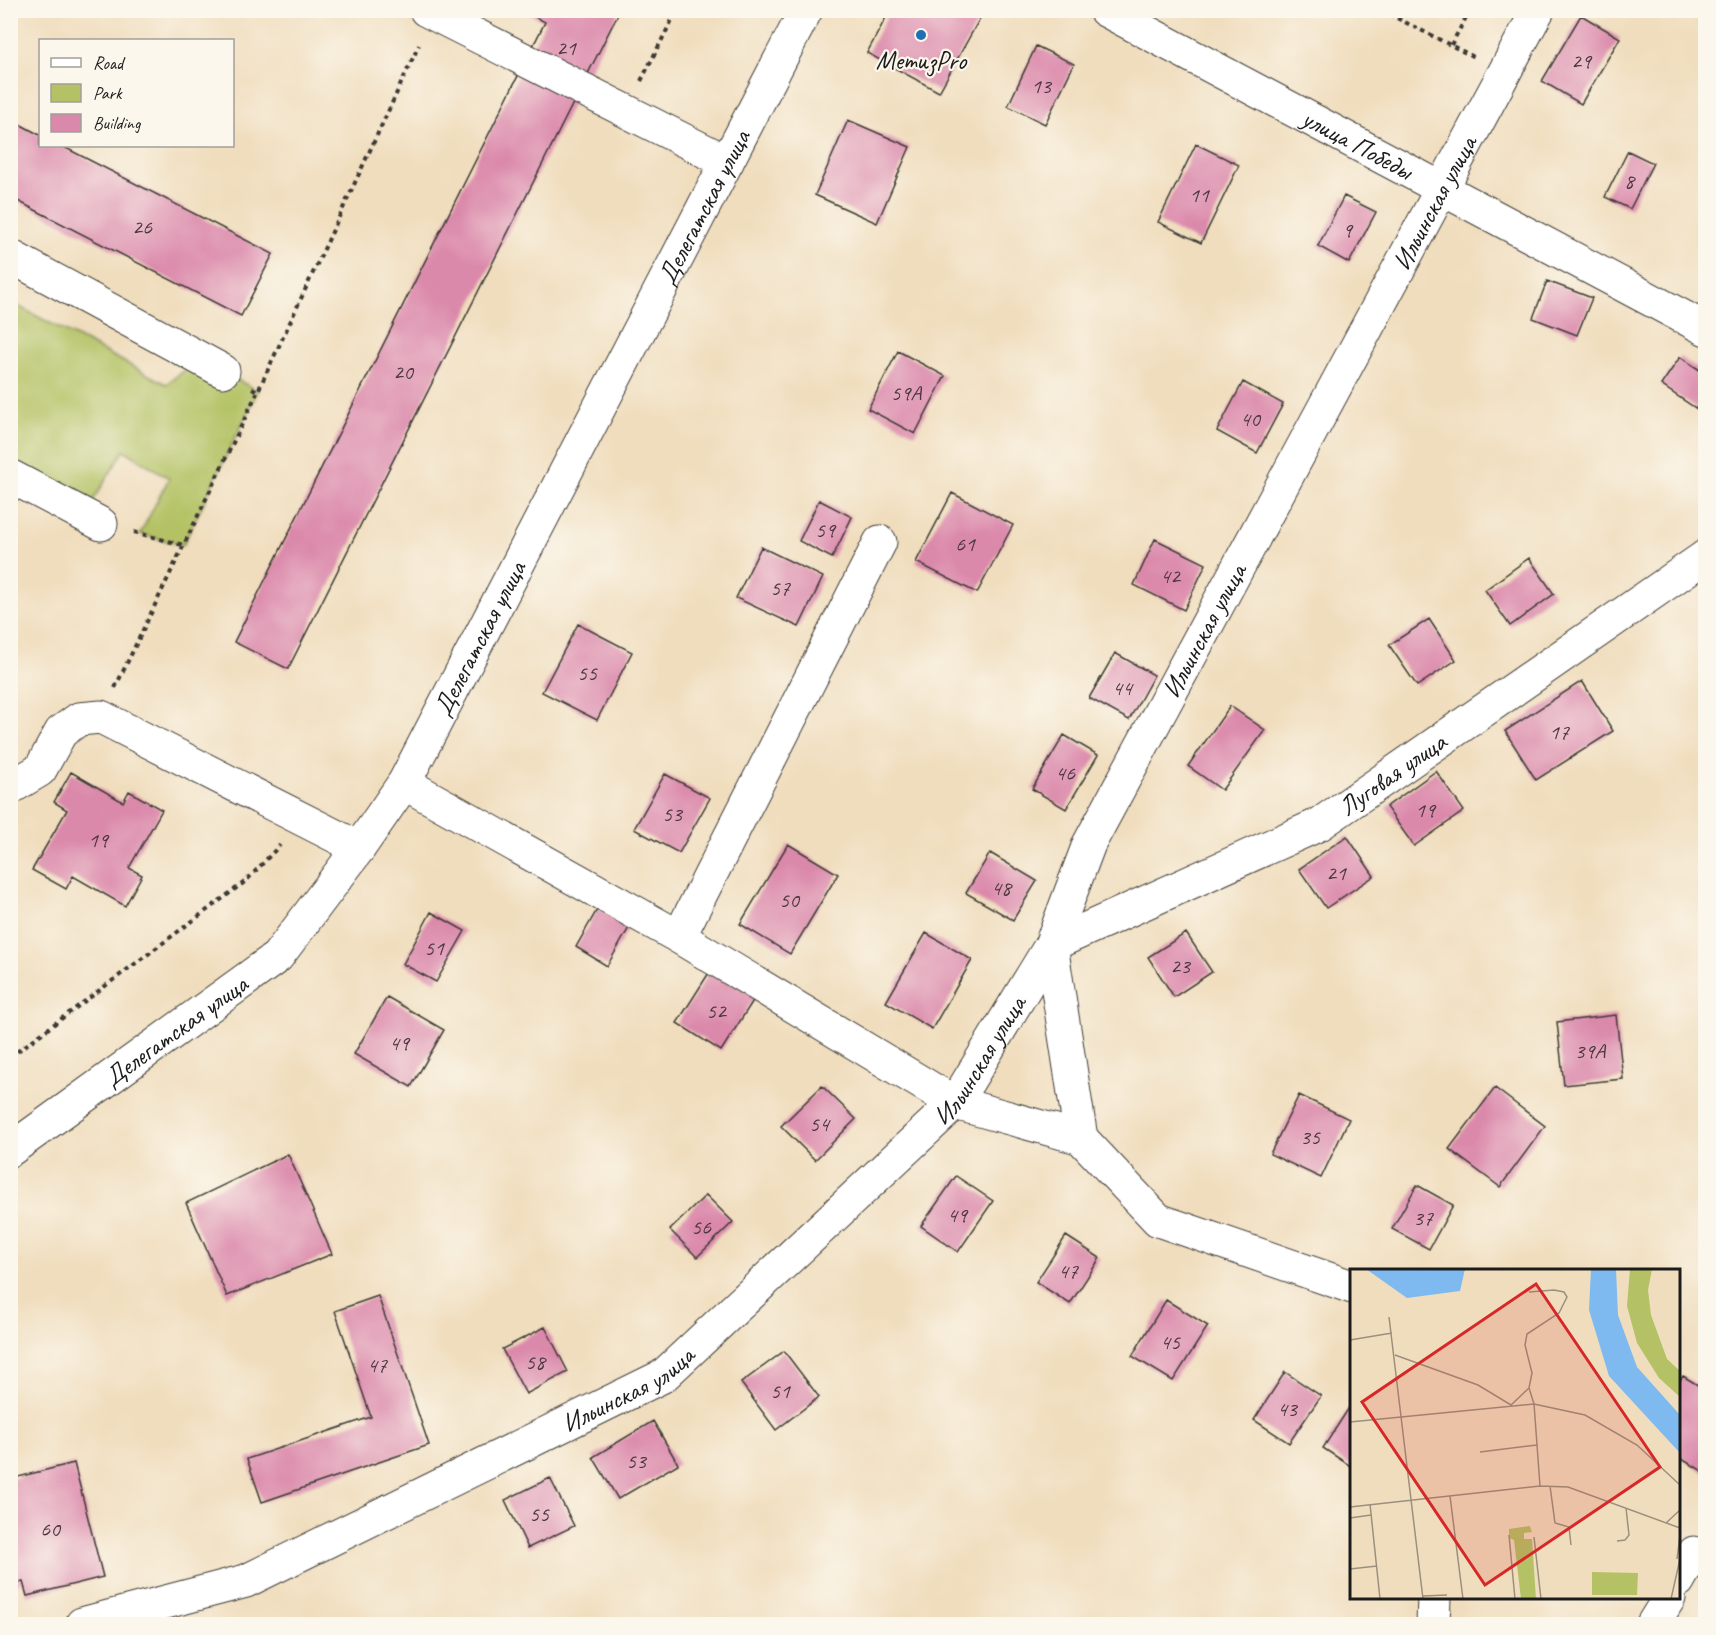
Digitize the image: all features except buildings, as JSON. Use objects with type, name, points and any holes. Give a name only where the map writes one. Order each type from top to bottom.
[{"type":"street","name":"Делегатская улица","points":[[10,1150],[277,957],[359,848],[404,783],[806,10]]},
{"type":"street","name":"улица Победы","points":[[1105,10],[1706,329]]},
{"type":"street","name":"Ильинская улица","points":[[82,1624],[246,1581],[663,1376],[954,1103],[1051,945],[1089,844],[1538,10]]},
{"type":"street","points":[[429,12],[727,162]]},
{"type":"street","points":[[10,256],[223,371]]},
{"type":"street","points":[[10,476],[101,524]]},
{"type":"street","points":[[679,937],[880,542]]},
{"type":"street","name":"Луговая улица","points":[[1051,945],[1320,824],[1706,556]]},
{"type":"street","points":[[10,788],[40,770],[61,732],[79,719],[101,717],[359,848]]},
{"type":"street","points":[[404,783],[679,937],[954,1103],[1081,1138],[1158,1220],[1350,1286]]},
{"type":"street","points":[[1051,945],[1081,1138]]},
{"type":"street","points":[[1433,1624],[1434,1599]]},
{"type":"street","points":[[1653,1624],[1668,1599]]},
{"type":"path","points":[[626,111],[677,10]]},
{"type":"path","points":[[1381,10],[1504,71]]},
{"type":"path","points":[[1451,45],[1470,10]]},
{"type":"path","points":[[101,717],[258,391],[429,12]]},
{"type":"path","points":[[223,371],[258,391]]},
{"type":"path","points":[[101,524],[183,546]]},
{"type":"path","points":[[10,1057],[246,881],[278,848],[297,816]]},
{"type":"green space","points":[[10,302],[166,384],[200,359],[258,391],[183,545],[140,534],[169,478],[124,450],[93,501],[11,459]]},
{"type":"place","name":"МетизPro","points":[[921,35]]}]
